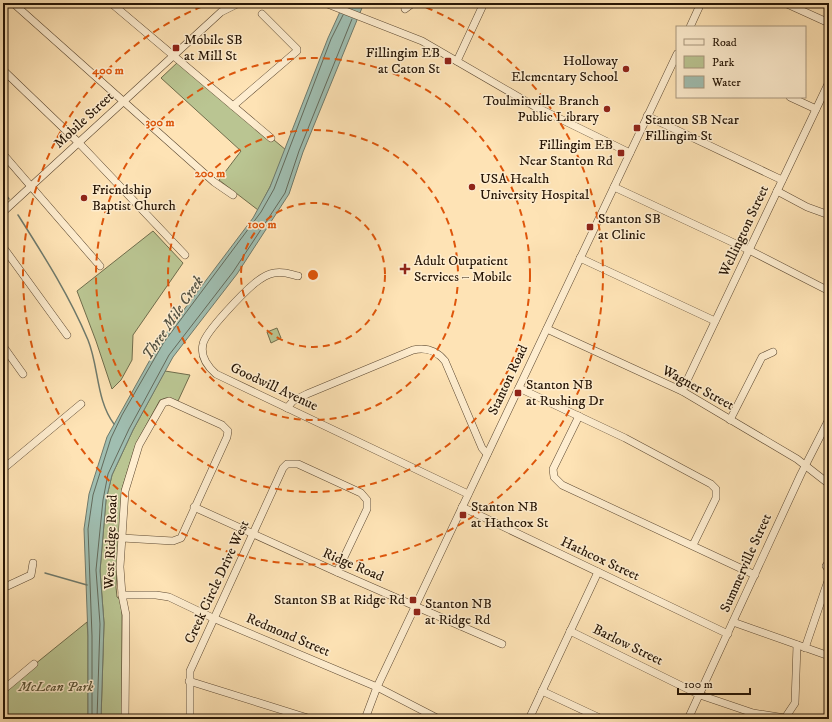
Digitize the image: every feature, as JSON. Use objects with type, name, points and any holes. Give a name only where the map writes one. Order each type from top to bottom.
[{"type":"street","points":[[13,3],[214,182],[233,195]]},
{"type":"street","points":[[111,3],[271,138]]},
{"type":"street","name":"Mobile Street","points":[[3,212],[79,144],[221,12],[232,5],[239,3]]},
{"type":"street","points":[[325,3],[422,41],[540,109],[630,153]]},
{"type":"street","points":[[405,9],[413,3]]},
{"type":"street","points":[[457,61],[484,3]]},
{"type":"street","points":[[690,26],[701,3]]},
{"type":"street","points":[[785,3],[829,23]]},
{"type":"street","points":[[233,106],[297,51],[297,49],[262,14]]},
{"type":"street","name":"Stanton Road","points":[[365,719],[377,687],[676,56]]},
{"type":"street","points":[[3,70],[79,144],[185,255]]},
{"type":"street","name":"Wellington Street","points":[[682,391],[829,82]]},
{"type":"street","points":[[792,98],[816,109]]},
{"type":"street","points":[[647,116],[782,180]]},
{"type":"street","points":[[3,154],[33,186],[100,266]]},
{"type":"street","points":[[614,187],[749,250],[829,290]]},
{"type":"street","points":[[777,191],[807,207],[829,215]]},
{"type":"street","points":[[3,247],[67,335]]},
{"type":"street","points":[[580,258],[715,321]]},
{"type":"street","name":"Goodwill Avenue","points":[[298,276],[282,272],[273,273],[255,283],[204,338],[202,346],[206,362],[216,374],[468,494]]},
{"type":"street","name":"Wagner Street","points":[[547,328],[682,391],[798,459],[829,484]]},
{"type":"street","points":[[3,346],[23,374]]},
{"type":"street","points":[[287,408],[293,401],[307,394],[412,350],[421,348],[430,349],[436,352],[445,361],[482,448],[487,454]]},
{"type":"street","points":[[730,420],[762,357],[774,352]]},
{"type":"street","points":[[519,388],[579,416],[711,484],[716,489],[716,498],[693,545]]},
{"type":"street","name":"West Ridge Road","points":[[125,719],[126,616],[122,595],[120,567],[125,491],[139,445],[163,404],[169,401],[222,425],[228,431],[227,437],[194,507]]},
{"type":"street","points":[[4,467],[82,404]]},
{"type":"street","points":[[579,416],[553,469],[554,477],[562,485],[755,575]]},
{"type":"street","name":"Summerville Street","points":[[688,719],[805,465],[829,418]]},
{"type":"street","name":"Creek Circle Drive West","points":[[190,719],[190,672],[213,618],[284,468],[291,463],[298,464],[361,493],[367,500],[367,509],[337,572]]},
{"type":"street","points":[[122,538],[173,541],[181,538],[194,507]]},
{"type":"street","name":"Ridge Road","points":[[194,507],[337,572],[416,605],[502,644]]},
{"type":"street","name":"Hathcox Street","points":[[462,507],[728,634]]},
{"type":"street","points":[[3,588],[31,575],[33,562]]},
{"type":"street","points":[[829,562],[826,566],[829,570]]},
{"type":"street","points":[[529,719],[598,572]]},
{"type":"street","points":[[805,648],[829,578]]},
{"type":"street","name":"Redmond Street","points":[[122,595],[156,595],[169,597],[213,618],[377,687],[439,719]]},
{"type":"street","points":[[733,622],[829,656]]},
{"type":"street","name":"Barlow Street","points":[[570,631],[700,694],[753,713],[785,718],[795,703],[797,645]]},
{"type":"street","points":[[3,690],[34,664]]},
{"type":"street","points":[[190,681],[311,719]]},
{"type":"street","points":[[542,691],[602,719]]},
{"type":"green space","points":[[179,61],[286,150],[258,210],[219,180],[241,151],[161,78]]},
{"type":"green space","points":[[153,231],[183,263],[133,335],[132,360],[121,380],[112,389],[77,291]]},
{"type":"green space","points":[[277,328],[281,338],[271,343],[267,332]]},
{"type":"green space","points":[[165,371],[190,375],[178,401],[166,398],[160,400],[136,444],[122,489],[116,587],[117,597],[122,601],[122,719],[101,719],[104,623],[100,571],[106,500],[112,475],[133,430]]},
{"type":"green space","name":"McLean Park","points":[[87,622],[88,719],[3,719],[3,690]]},
{"type":"water","points":[[344,3],[364,3],[303,152],[289,194],[237,274],[173,357],[133,430],[112,475],[106,500],[100,571],[104,623],[101,719],[88,719],[88,636],[84,529],[89,494],[107,437],[161,340],[253,218],[270,187],[328,38]]},
{"type":"waterway","points":[[3,191],[9,199]]},
{"type":"waterway","points":[[18,215],[56,276],[81,323],[92,350],[104,405],[114,424]]},
{"type":"waterway","points":[[45,573],[87,585]]},
{"type":"place","name":"Mobile SB at Mill St","points":[[176,48]]},
{"type":"place","name":"Fillingim EB at Caton St","points":[[448,61]]},
{"type":"place","name":"Holloway Elementary School","points":[[626,69]]},
{"type":"place","name":"Toulminville Branch Public Library","points":[[607,109]]},
{"type":"place","name":"Stanton SB Near Fillingim St","points":[[637,128]]},
{"type":"place","name":"Fillingim EB Near Stanton Rd","points":[[621,153]]},
{"type":"place","name":"USA Health University Hospital","points":[[472,187]]},
{"type":"place","name":"Friendship Baptist Church","points":[[84,198]]},
{"type":"place","name":"Stanton SB at Clinic","points":[[590,227]]},
{"type":"place","name":"Adult Outpatient Services – Mobile","points":[[405,269]]},
{"type":"place","name":"Stanton NB at Rushing Dr","points":[[518,393]]},
{"type":"place","name":"Stanton NB at Hathcox St","points":[[463,515]]},
{"type":"place","name":"Stanton SB at Ridge Rd","points":[[413,600]]},
{"type":"place","name":"Stanton NB at Ridge Rd","points":[[417,612]]},
{"type":"water label","name":"Three Mile Creek","points":[[173,318]]}]
